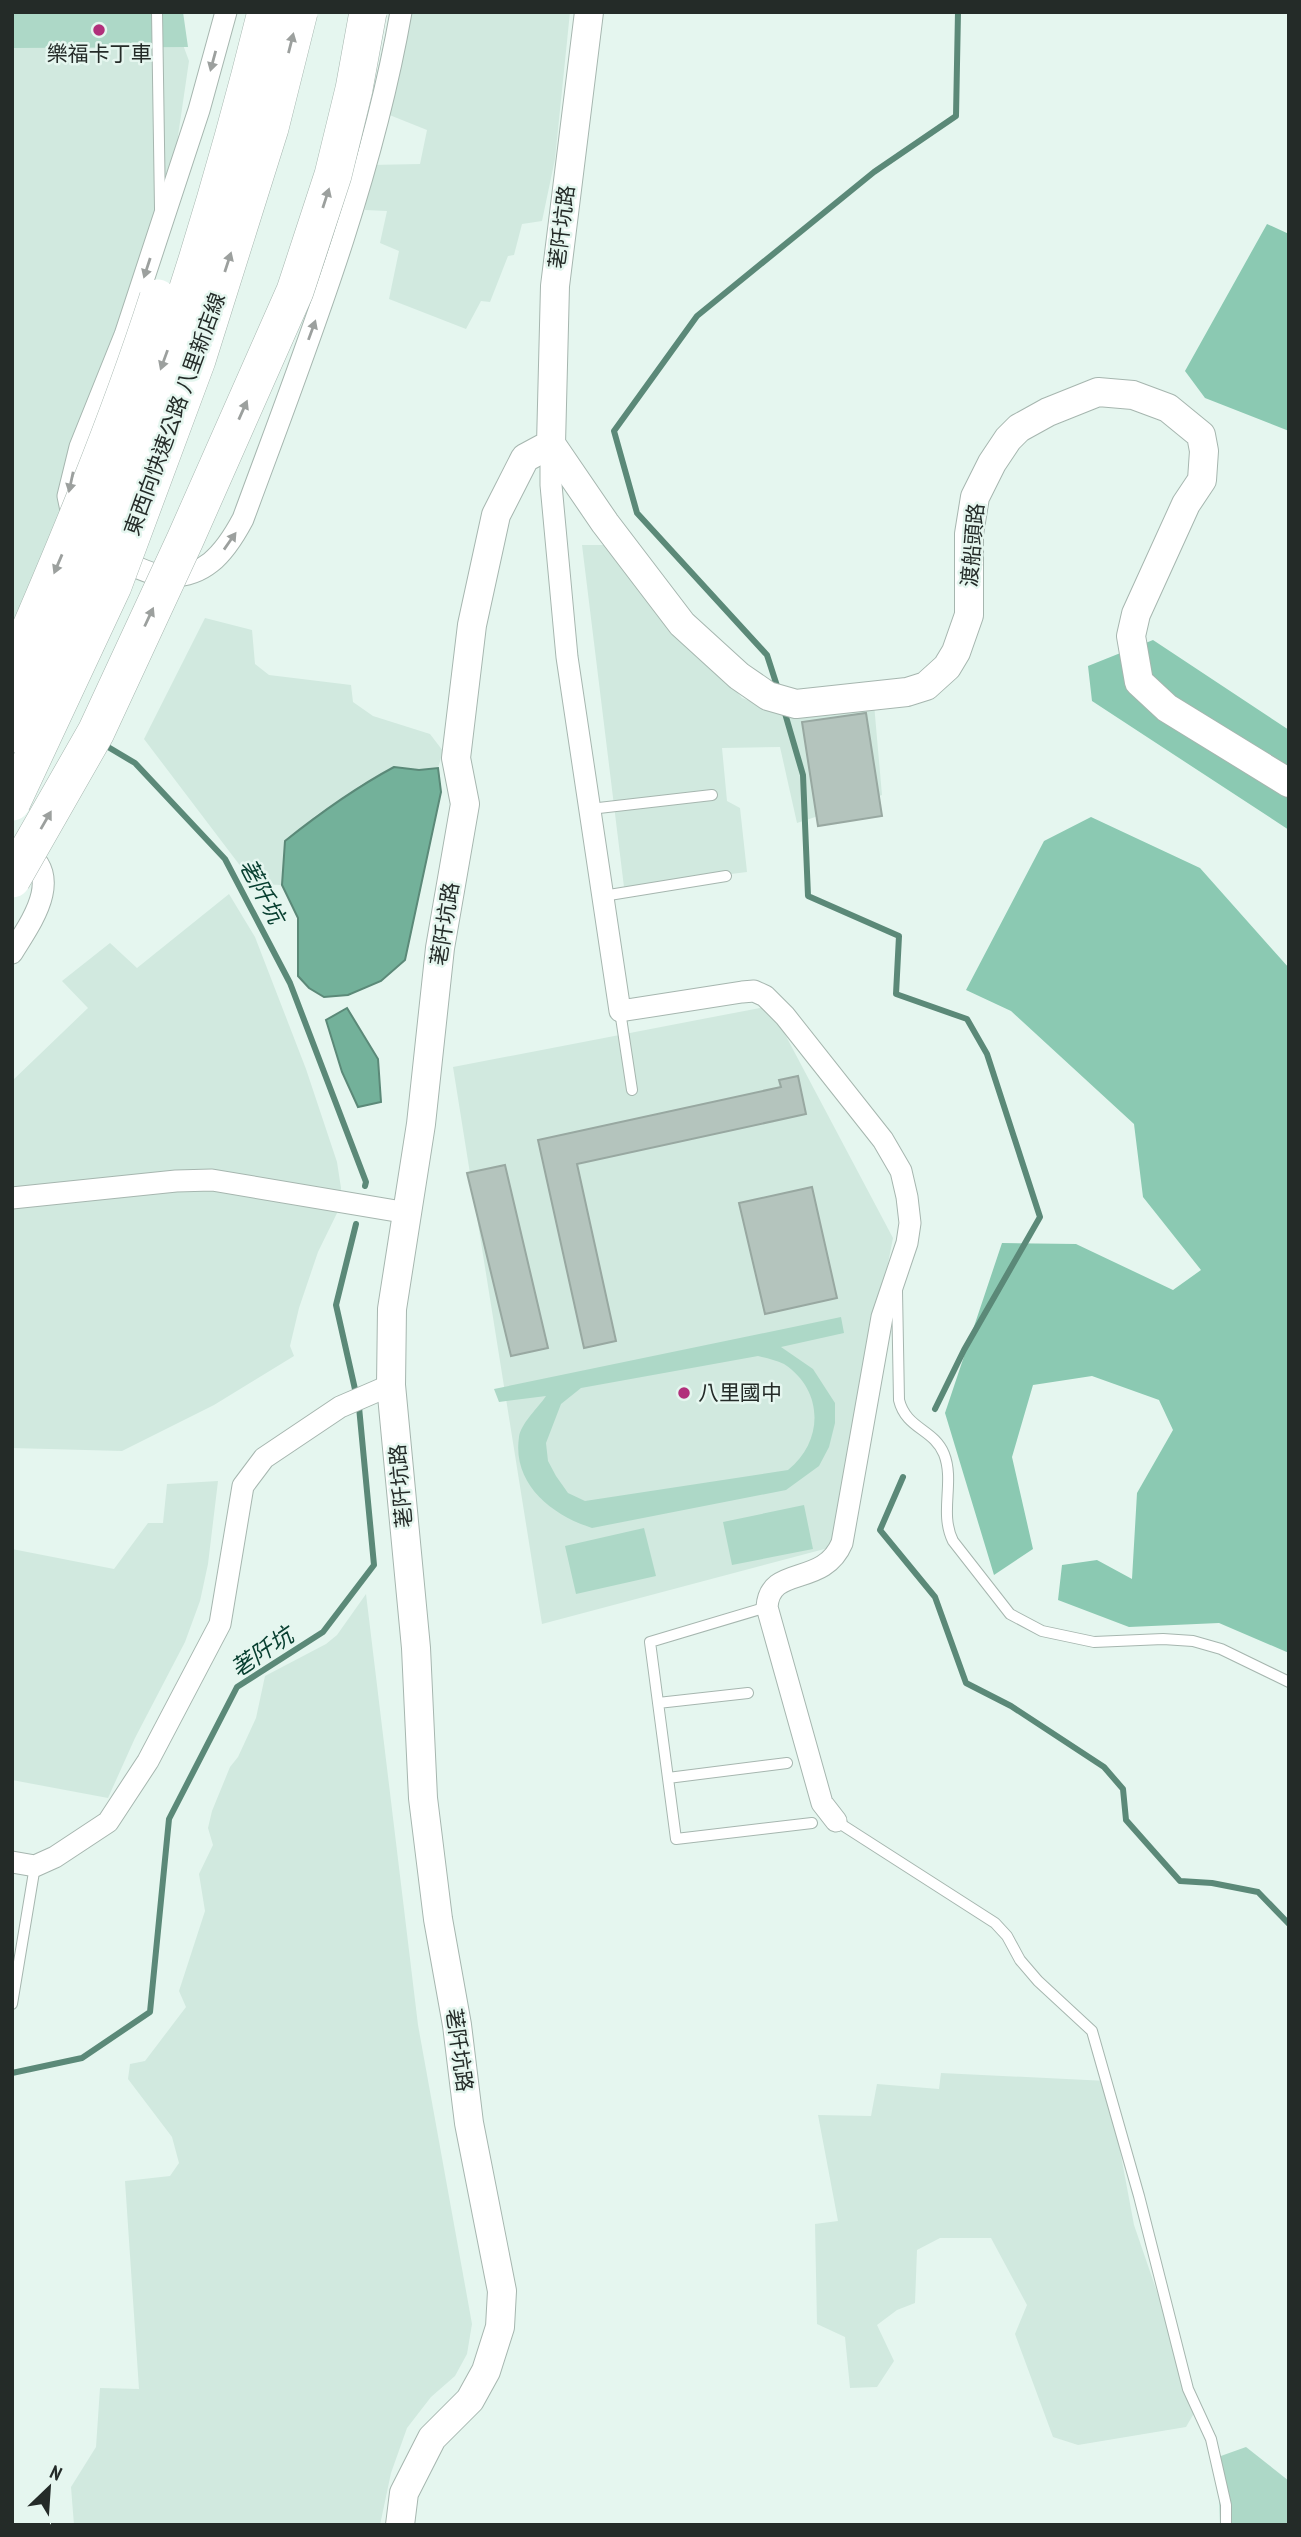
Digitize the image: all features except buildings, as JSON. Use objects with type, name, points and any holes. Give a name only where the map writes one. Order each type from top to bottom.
[{"type":"highway","points":[[12,671],[63,555],[144,340],[217,115],[244,12]]},
{"type":"highway","name":"東西向快速公路 八里新店線","points":[[21,734],[86,572],[167,352],[239,121],[266,12]]},
{"type":"highway","name":"東西向快速公路 八里新店線","points":[[12,803],[113,586],[197,360],[270,128],[299,12]]},
{"type":"highway","points":[[12,879],[96,732],[185,540],[295,291],[334,175],[369,12]]},
{"type":"street","points":[[226,12],[200,110],[125,335],[80,447],[68,496],[73,516],[87,539],[109,555],[159,575],[193,573],[212,562],[230,544],[243,519],[331,278],[360,187],[383,102],[401,12]]},
{"type":"street","name":"荖阡坑路","points":[[589,12],[555,286],[551,474],[565,635],[620,1012]]},
{"type":"street","name":"渡船頭路","points":[[551,444],[605,523],[681,624],[739,676],[768,696],[796,704],[907,692],[926,686],[947,667],[956,652],[969,615],[969,534],[975,497],[1008,439],[1019,428],[1048,412],[1098,392],[1133,396],[1168,408],[1202,435],[1202,480],[1186,503],[1136,614],[1131,636],[1139,682],[1167,708],[1289,783]]},
{"type":"street","name":"荖阡坑路","points":[[400,2525],[404,2493],[432,2438],[470,2400],[486,2371],[500,2327],[502,2291],[469,2123],[457,2025],[438,1919],[423,1798],[416,1648],[381,1389],[421,1124],[440,948],[465,804],[456,758],[472,625],[496,515],[525,458],[551,444]]},
{"type":"street","points":[[12,771],[21,734],[43,706],[109,555]]},
{"type":"street","points":[[12,843],[31,854],[38,864],[43,879],[43,897],[12,953]]},
{"type":"street","points":[[620,1012],[742,992],[754,991],[765,996],[785,1016],[883,1140],[901,1171],[910,1223],[907,1243],[882,1317],[842,1543],[837,1554],[820,1569],[782,1581],[773,1587],[768,1597],[767,1607],[822,1803],[836,1821]]},
{"type":"street","points":[[12,1198],[176,1181],[212,1180],[408,1213]]},
{"type":"street","points":[[12,1862],[35,1866],[55,1857],[108,1822],[148,1761],[220,1624],[243,1486],[264,1458],[344,1405],[381,1389]]},
{"type":"lane","points":[[157,12],[160,229]]},
{"type":"lane","points":[[590,809],[712,795]]},
{"type":"lane","points":[[603,896],[726,876]]},
{"type":"lane","points":[[620,1012],[632,1090]]},
{"type":"lane","points":[[897,1270],[901,1410],[906,1419],[940,1446],[948,1474],[945,1519],[947,1530],[1010,1614],[1042,1632],[1094,1642],[1178,1639],[1208,1644],[1289,1682]]},
{"type":"lane","points":[[767,1607],[650,1642],[676,1839],[812,1823]]},
{"type":"lane","points":[[658,1703],[748,1692]]},
{"type":"lane","points":[[668,1778],[787,1763]]},
{"type":"lane","points":[[836,1821],[995,1923],[1038,1981],[1092,2031],[1139,2196],[1188,2389],[1211,2439],[1226,2505],[1226,2525]]},
{"type":"lane","points":[[12,2004],[35,1866]]},
{"type":"shaded area","points":[[12,12],[179,34],[189,61],[168,204],[49,550],[12,644]]},
{"type":"shaded area","name":"樂福卡丁車","points":[[12,12],[183,12],[188,47],[12,48]]},
{"type":"shaded area","points":[[400,12],[570,12],[555,159],[542,221],[522,224],[514,255],[508,256],[490,302],[481,301],[466,329],[389,299],[399,251],[380,243],[387,211],[365,210],[370,165],[420,164],[427,130],[387,114]]},
{"type":"shaded area","points":[[1267,224],[1289,234],[1289,431],[1205,398],[1185,371]]},
{"type":"shaded area","points":[[582,545],[611,545],[742,698],[761,705],[874,704],[882,795],[797,823],[780,747],[722,748],[727,801],[740,808],[747,872],[624,887]]},
{"type":"shaded area","points":[[205,618],[252,630],[255,664],[269,675],[351,685],[353,702],[373,716],[430,734],[443,751],[438,768],[419,770],[394,767],[362,784],[315,816],[286,841],[282,885],[254,884],[144,739]]},
{"type":"shaded area","points":[[1153,640],[1289,730],[1289,830],[1092,701],[1088,666]]},
{"type":"shaded area","points":[[394,767],[419,770],[438,768],[441,792],[405,960],[381,981],[348,995],[324,997],[309,988],[298,976],[298,918],[282,885],[285,841],[338,801]]},
{"type":"shaded area","points":[[1091,817],[1200,868],[1289,968],[1289,1653],[1219,1623],[1129,1627],[1058,1600],[1062,1565],[1097,1560],[1132,1579],[1137,1493],[1173,1430],[1159,1400],[1092,1376],[1033,1385],[1012,1457],[1033,1549],[994,1575],[945,1413],[1002,1243],[1076,1244],[1173,1290],[1201,1270],[1143,1197],[1134,1124],[1011,1011],[966,990],[1044,841]]},
{"type":"shaded area","points":[[229,894],[255,937],[306,1069],[337,1162],[341,1188],[339,1209],[318,1252],[299,1308],[290,1346],[294,1356],[214,1405],[122,1451],[12,1448],[12,1081],[88,1008],[62,981],[110,943],[137,968]]},
{"type":"shaded area","name":"八里國中","points":[[770,1006],[893,1238],[832,1547],[542,1624],[453,1067]]},
{"type":"shaded area","points":[[347,1008],[378,1059],[381,1102],[358,1107],[342,1072],[326,1020]]},
{"type":"shaded area","points":[[841,1317],[844,1333],[781,1347],[813,1369],[835,1403],[835,1423],[829,1447],[819,1466],[786,1490],[592,1528],[549,1506],[528,1483],[522,1469],[518,1454],[520,1432],[546,1396],[499,1402],[494,1389]],"holes":[[[758,1356],[784,1364],[807,1387],[812,1401],[813,1431],[800,1458],[788,1470],[585,1501],[568,1493],[556,1476],[548,1461],[546,1443],[561,1404],[581,1388]]]},
{"type":"shaded area","points":[[218,1481],[208,1564],[200,1601],[185,1642],[135,1738],[108,1798],[12,1780],[12,1549],[114,1569],[148,1523],[163,1523],[167,1484]]},
{"type":"shaded area","points":[[804,1505],[813,1549],[732,1565],[723,1522]]},
{"type":"shaded area","points":[[644,1528],[656,1576],[576,1594],[565,1546]]},
{"type":"shaded area","points":[[366,1594],[418,2025],[472,2324],[467,2354],[455,2376],[431,2397],[407,2428],[391,2473],[380,2525],[74,2525],[71,2487],[96,2447],[100,2388],[139,2389],[125,2181],[170,2176],[179,2163],[172,2137],[128,2079],[130,2064],[145,2061],[186,2007],[179,1991],[205,1911],[199,1874],[213,1845],[208,1828],[212,1811],[230,1767],[238,1757],[256,1718],[265,1676],[326,1644],[337,1635]]},
{"type":"shaded area","points":[[941,2073],[1107,2081],[1134,2225],[1197,2408],[1186,2427],[1078,2445],[1053,2437],[1015,2334],[1027,2305],[991,2238],[940,2238],[917,2250],[915,2303],[897,2310],[877,2325],[894,2361],[877,2387],[850,2388],[845,2337],[817,2324],[815,2224],[838,2221],[818,2115],[871,2116],[877,2084],[939,2089]]},
{"type":"shaded area","points":[[1246,2447],[1289,2481],[1289,2525],[1220,2525],[1218,2457]]},
{"type":"waterway","points":[[778,689],[767,655],[637,513],[614,431],[697,316],[874,172],[956,116],[958,12]]},
{"type":"waterway","points":[[784,710],[803,775],[808,896],[899,936],[896,994],[967,1019],[987,1054],[1040,1217],[964,1350],[935,1409]]},
{"type":"waterway","name":"荖阡坑","points":[[103,744],[135,763],[225,859],[290,983],[366,1182],[365,1186]]},
{"type":"waterway","name":"荖阡坑","points":[[12,2073],[82,2058],[150,2012],[169,1819],[237,1687],[323,1632],[374,1565],[359,1407],[336,1305],[356,1224]]},
{"type":"waterway","points":[[903,1477],[880,1530],[935,1597],[966,1683],[1011,1706],[1104,1767],[1123,1789],[1126,1820],[1180,1881],[1212,1883],[1258,1892],[1289,1924]]},
{"type":"place","name":"樂福卡丁車","points":[[99,30]]},
{"type":"place","name":"八里國中","points":[[684,1393]]}]
